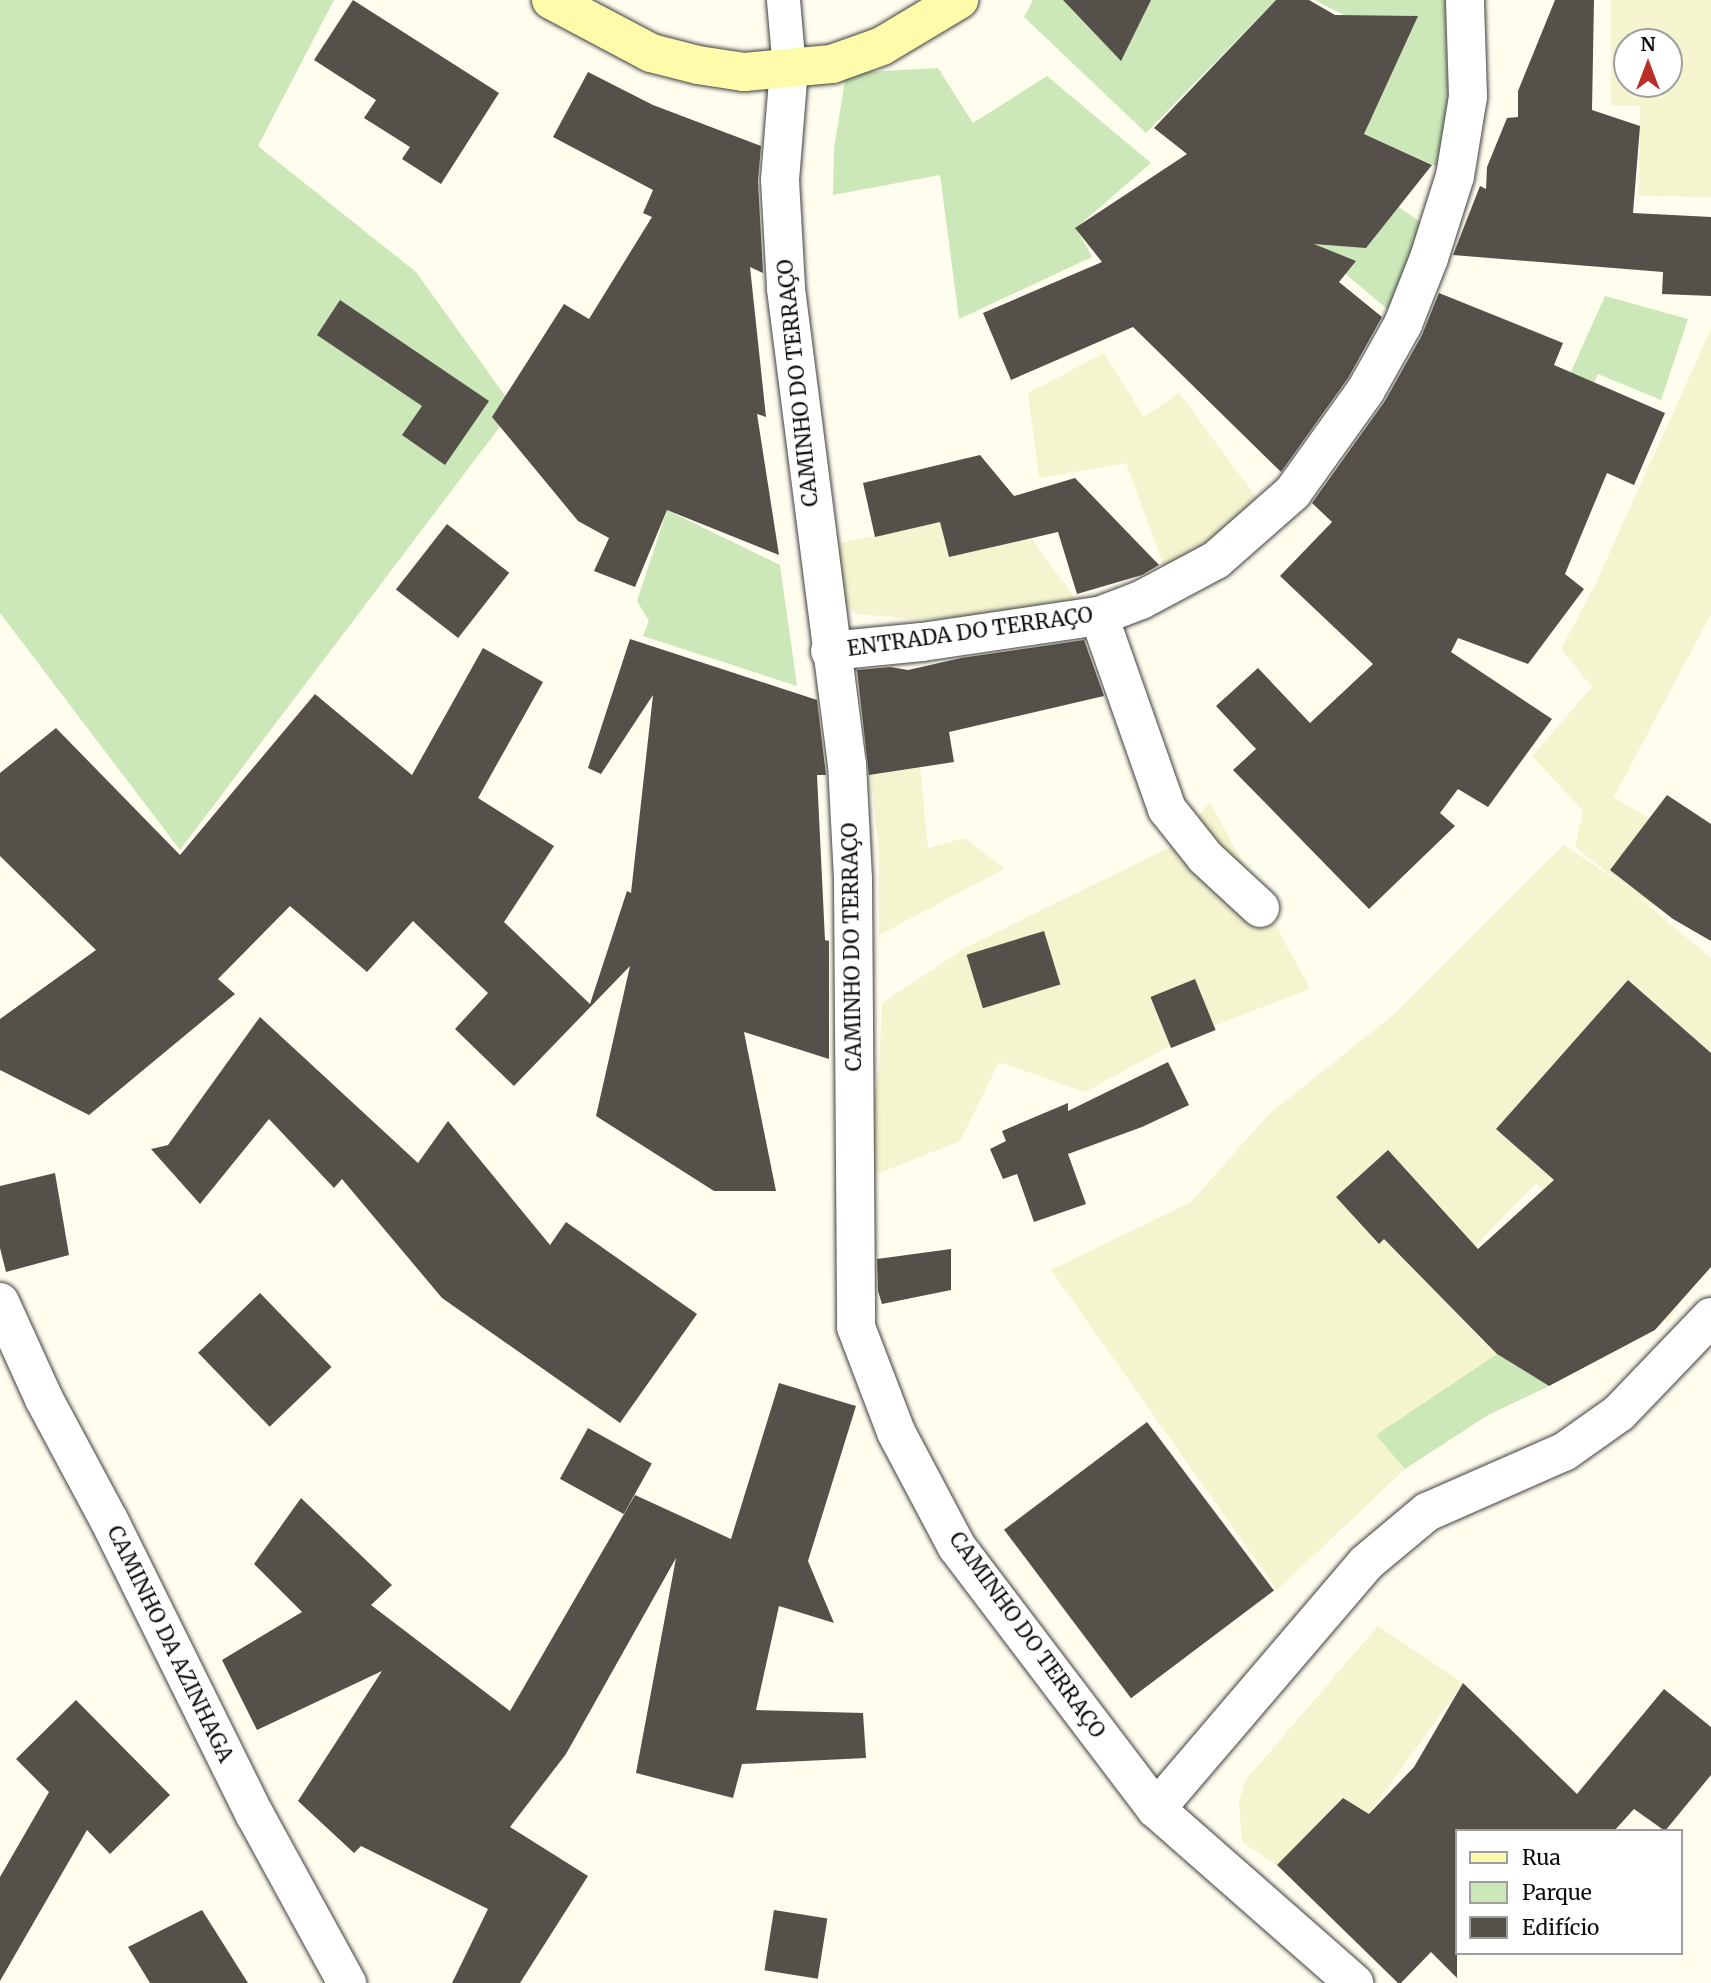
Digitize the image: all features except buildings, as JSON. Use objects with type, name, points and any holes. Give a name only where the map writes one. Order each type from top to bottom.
[{"type":"main road","points":[[551,0],[651,53],[698,65],[744,72],[832,64],[882,46],[959,0]]},
{"type":"street","name":"ENTRADA DO TERRAÇO","points":[[830,651],[922,642],[1099,616],[1142,600],[1216,560],[1293,492],[1366,390],[1403,324],[1429,257],[1455,176],[1468,97],[1465,0]]},
{"type":"street","name":"CAMINHO DO TERRAÇO","points":[[789,68],[780,180],[786,289],[846,764],[853,878],[856,1326],[896,1432],[957,1547],[1156,1809],[1354,1983]]},
{"type":"street","points":[[1099,616],[1167,809],[1205,857],[1260,908]]},
{"type":"street","name":"CAMINHO DA AZINHAGA","points":[[0,1302],[44,1399],[110,1520],[255,1815],[347,1983]]},
{"type":"street","points":[[1156,1809],[1366,1563],[1427,1512],[1564,1452],[1597,1429],[1619,1413],[1711,1317]]},
{"type":"lane","name":"CAMINHO DO TERRAÇO","points":[[783,0],[789,68]]},
{"type":"green space","points":[[0,0],[334,0],[258,146],[416,272],[514,408],[180,850],[0,613]]},
{"type":"green space","points":[[1033,0],[1276,0],[1146,133],[1024,17]]},
{"type":"green space","points":[[1314,0],[1445,0],[1449,122],[1438,167],[1364,134],[1344,15]]},
{"type":"green space","points":[[1611,0],[1711,0],[1711,197],[1639,196],[1640,106],[1611,105]]},
{"type":"green space","points":[[938,68],[973,123],[1047,76],[1151,163],[1076,228],[1092,257],[959,319],[940,175],[833,195],[834,149],[846,73]]},
{"type":"green space","points":[[1344,169],[1429,228],[1393,314],[1297,233]]},
{"type":"green space","points":[[1605,296],[1688,319],[1661,400],[1598,374],[1533,514],[1530,463]]},
{"type":"green space","points":[[1711,329],[1711,614],[1614,797],[1711,855],[1654,907],[1632,892],[1711,958],[1711,1053],[1628,980],[1496,1129],[1684,1296],[1668,1323],[1536,1183],[1434,1289],[1497,1354],[1377,1435],[1405,1469],[1277,1590],[1051,1270],[1191,1202],[1269,1114],[1393,1015],[1564,845],[1624,885],[1575,847],[1583,811],[1532,756],[1592,687],[1561,649],[1595,585]]},
{"type":"green space","points":[[1104,353],[1144,417],[1179,393],[1259,501],[1213,543],[1165,569],[1126,463],[1039,478],[1028,393]]},
{"type":"green space","points":[[667,510],[780,565],[797,686],[643,636],[649,621],[637,601]]},
{"type":"green space","points":[[940,522],[949,557],[1031,538],[1077,601],[962,617],[915,619],[857,614],[844,603],[840,594],[840,543]]},
{"type":"green space","points":[[920,767],[928,848],[965,838],[1004,869],[879,935],[879,854],[871,775]]},
{"type":"green space","points":[[1210,802],[1310,989],[1190,1035],[1085,1092],[999,1062],[960,1141],[854,1183],[879,1072],[882,1003],[967,947],[1176,844]]},
{"type":"green space","points":[[1497,1354],[1549,1386],[1488,1415],[1405,1469],[1376,1435]]},
{"type":"green space","points":[[1378,1626],[1463,1683],[1369,1814],[1343,1798],[1277,1865],[1242,1842],[1239,1802],[1245,1781]]}]
